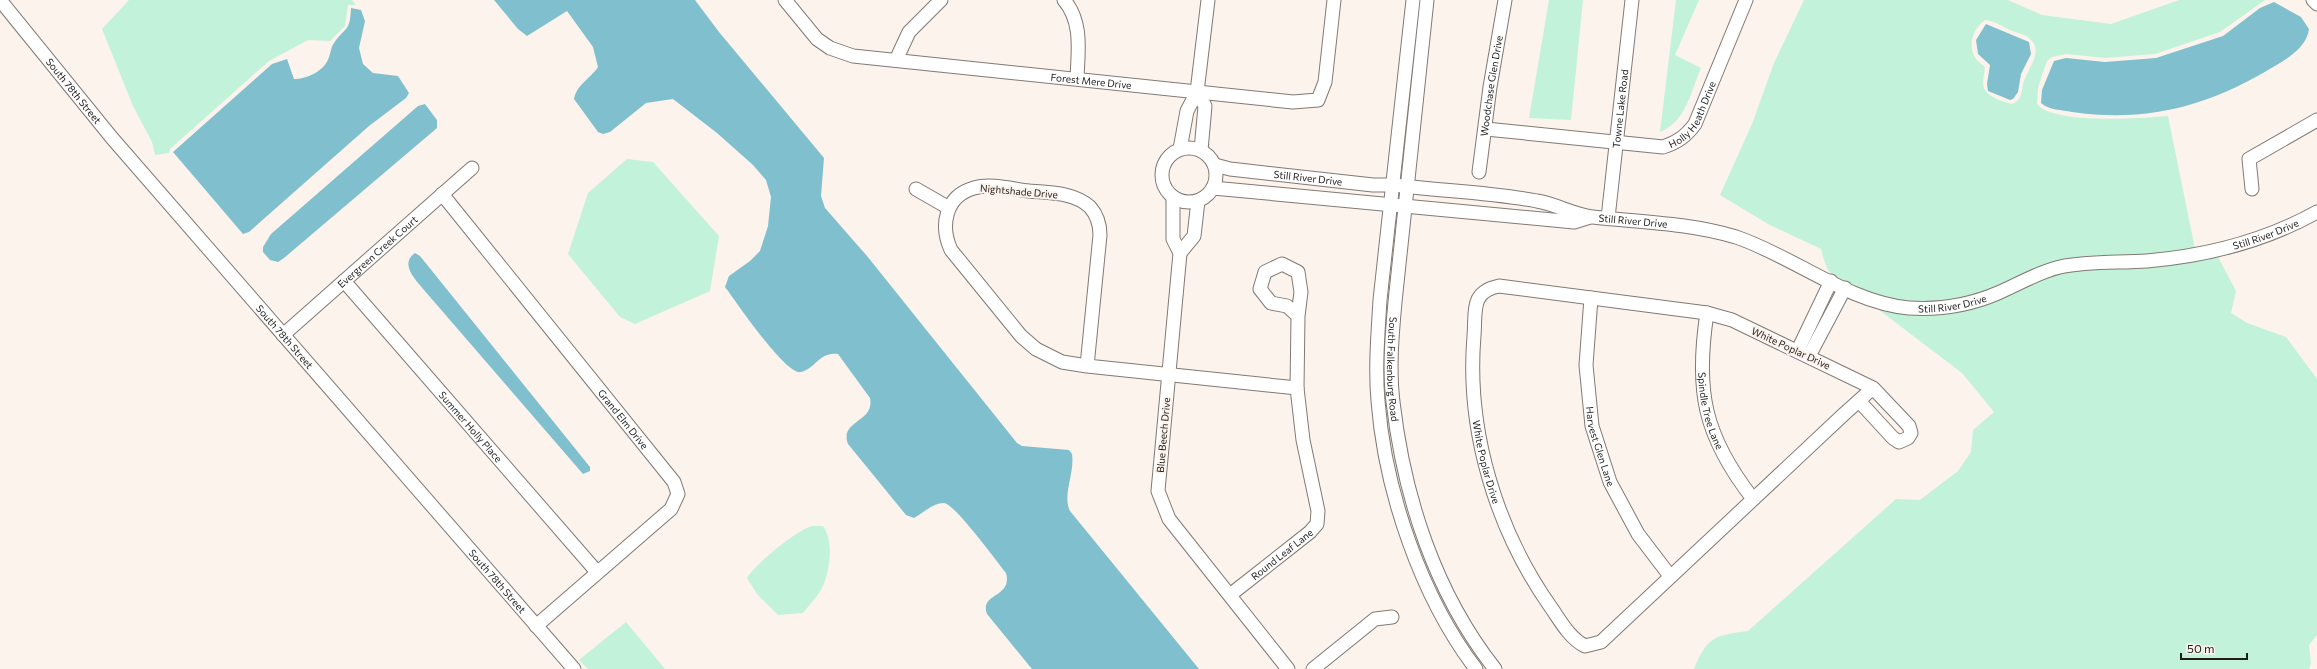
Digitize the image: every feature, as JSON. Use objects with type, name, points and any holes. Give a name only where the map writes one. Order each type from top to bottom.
[{"type":"street","name":"South 78th Street","points":[[0,0],[112,138],[574,669]]},
{"type":"street","name":"Forest Mere Drive","points":[[785,0],[817,39],[830,48],[853,56],[1077,78],[1293,102],[1318,100],[1325,82],[1334,0]]},
{"type":"street","points":[[896,60],[909,32],[941,0]]},
{"type":"street","points":[[1064,0],[1069,6],[1079,34],[1077,78]]},
{"type":"street","points":[[1180,149],[1187,111],[1197,92],[1208,0]]},
{"type":"street","name":"South Falkenburg Road","points":[[1413,0],[1394,185],[1380,300],[1377,347],[1378,401],[1391,485],[1403,524],[1449,628],[1476,669]]},
{"type":"street","name":"South Falkenburg Road","points":[[1427,0],[1404,207],[1391,348],[1392,401],[1406,481],[1416,518],[1444,585],[1462,620],[1495,669]]},
{"type":"street","name":"Woodchase Glen Drive","points":[[1480,172],[1490,87],[1505,0]]},
{"type":"street","name":"Towne Lake Road","points":[[1608,218],[1632,0]]},
{"type":"street","name":"Holly Heath Drive","points":[[1486,129],[1663,147],[1675,143],[1686,136],[1695,124],[1746,0]]},
{"type":"street","points":[[2313,0],[2317,4]]},
{"type":"street","points":[[1197,92],[1205,106],[1201,150]]},
{"type":"street","points":[[2252,189],[2249,159],[2317,120]]},
{"type":"street","points":[[1187,147],[1201,150],[1212,159],[1215,165],[1216,173],[1213,188],[1198,201],[1181,201],[1173,197],[1163,184],[1162,167],[1172,153],[1180,149],[1187,147]]},
{"type":"street","name":"Still River Drive","points":[[1215,165],[1230,169],[1373,185],[1394,185],[1539,201],[1590,216],[1695,228],[1734,237],[1771,251],[1845,288],[1874,300],[1906,308],[1931,309],[1960,306],[1996,294],[2035,276],[2059,268],[2095,263],[2146,261],[2194,254],[2235,245],[2284,229],[2317,212]]},
{"type":"street","name":"Evergreen Creek Court","points":[[283,335],[472,168]]},
{"type":"street","name":"Nightshade Drive","points":[[949,208],[965,192],[985,186],[1070,195],[1090,207],[1096,216],[1100,235],[1087,366]]},
{"type":"street","points":[[916,188],[949,208],[944,226],[945,238],[951,250],[1021,336],[1036,349],[1062,362],[1087,366],[1297,388]]},
{"type":"street","name":"Still River Drive","points":[[1213,188],[1574,222],[1590,216]]},
{"type":"street","name":"Grand Elm Drive","points":[[442,194],[674,482],[678,494],[670,509],[536,626]]},
{"type":"street","name":"Blue Beech Drive","points":[[1173,197],[1173,239],[1180,253],[1158,491],[1169,519],[1230,595]]},
{"type":"street","points":[[1180,253],[1194,236],[1198,201]]},
{"type":"street","name":"Summer Holly Place","points":[[344,281],[597,572]]},
{"type":"street","points":[[1803,353],[1816,312],[1831,281]]},
{"type":"street","name":"White Poplar Drive","points":[[1859,401],[1893,438],[1899,442],[1908,438],[1911,433],[1909,426],[1873,388],[1732,320],[1707,313],[1499,286],[1486,289],[1477,299],[1473,348],[1475,403],[1482,452],[1492,487],[1519,556],[1539,591],[1577,642],[1585,646],[1600,642],[1670,576],[1873,388]]},
{"type":"street","points":[[1803,353],[1829,318],[1845,288]]},
{"type":"street","name":"Harvest Glen Lane","points":[[1591,298],[1586,365],[1592,426],[1610,482],[1638,534],[1670,576]]},
{"type":"street","points":[[1816,312],[1829,318]]},
{"type":"street","name":"Spindle Tree Lane","points":[[1707,313],[1701,351],[1701,377],[1708,417],[1728,463],[1753,499]]},
{"type":"street","name":"Round Leaf Lane","points":[[1230,595],[1310,532],[1317,524],[1318,511],[1303,440],[1297,388],[1298,316]]},
{"type":"street","points":[[1432,592],[1444,585]]},
{"type":"street","points":[[1230,595],[1288,669]]},
{"type":"street","points":[[1313,669],[1375,619],[1392,617]]},
{"type":"green space","points":[[129,0],[352,0],[356,5],[348,5],[345,26],[330,41],[308,40],[269,61],[170,149],[169,153],[155,155],[152,142],[133,106],[102,29]]},
{"type":"green space","points":[[1549,0],[1583,0],[1571,120],[1529,118]]},
{"type":"green space","points":[[1676,0],[1699,0],[1675,55],[1701,68],[1682,113],[1676,121],[1660,132]]},
{"type":"green space","points":[[1804,0],[2008,0],[2042,15],[2111,24],[2179,0],[2265,0],[2220,32],[2155,54],[2105,58],[2066,54],[2052,57],[2047,61],[2038,88],[2037,104],[2046,111],[2061,115],[2099,119],[2168,116],[2195,249],[2150,255],[2093,258],[1978,295],[1949,301],[1920,303],[1891,299],[1843,282],[1829,272],[1821,249],[1768,224],[1720,195],[1752,124],[1774,63]],"holes":[[[1985,20],[2026,36],[2034,43],[2036,49],[2034,60],[2024,81],[2020,97],[2012,104],[2006,103],[1987,93],[1983,82],[1985,67],[1973,54],[1972,43],[1975,32],[1981,23]]]},
{"type":"green space","points":[[627,159],[653,162],[719,236],[710,291],[635,324],[620,317],[568,254],[588,193]]},
{"type":"green space","points":[[2217,255],[2236,291],[2231,313],[2247,323],[2286,337],[2317,379],[2317,635],[2309,645],[2311,663],[2309,669],[1694,669],[1703,650],[1708,644],[1720,636],[1748,631],[1896,499],[1920,500],[1958,471],[1971,452],[1973,430],[1994,412],[1962,373],[1870,303],[1906,313],[2038,280],[2061,272]]},
{"type":"green space","points":[[812,526],[823,526],[829,539],[830,555],[828,572],[823,586],[803,613],[778,615],[757,594],[747,578],[767,556],[777,548],[797,534]]},
{"type":"green space","points":[[626,622],[665,669],[588,669],[579,660]]},
{"type":"water","points":[[494,0],[695,0],[719,32],[824,158],[821,196],[825,208],[867,256],[1017,443],[1022,446],[1069,450],[1072,454],[1072,469],[1067,498],[1070,511],[1199,669],[1032,669],[987,614],[986,607],[988,602],[1005,587],[1007,581],[1006,573],[976,534],[957,513],[944,503],[932,506],[914,518],[906,515],[848,444],[848,430],[867,412],[870,406],[870,398],[838,354],[822,357],[811,367],[801,372],[794,370],[784,362],[761,336],[725,287],[729,276],[750,261],[760,251],[768,226],[771,197],[766,180],[753,165],[717,133],[673,99],[646,103],[610,132],[603,134],[598,132],[574,99],[581,85],[598,67],[593,47],[567,11],[527,36],[518,29]]},
{"type":"water","points":[[2274,2],[2301,17],[2309,29],[2304,41],[2296,52],[2284,60],[2249,81],[2225,92],[2177,108],[2152,113],[2126,115],[2100,115],[2072,112],[2052,108],[2041,103],[2042,90],[2054,61],[2066,58],[2105,62],[2156,58],[2223,36],[2260,8]]},
{"type":"water","points":[[351,8],[361,10],[365,21],[359,48],[363,64],[373,73],[398,76],[409,93],[406,98],[369,126],[249,232],[243,234],[173,152],[272,64],[287,59],[294,79],[310,76],[320,70],[327,62],[333,45],[347,28],[350,21]]},
{"type":"water","points":[[1986,24],[2029,42],[2031,54],[2021,74],[2018,92],[2013,99],[2010,100],[1988,91],[1987,84],[1990,65],[1978,54],[1976,40]]},
{"type":"water","points":[[425,104],[437,120],[437,128],[284,258],[278,262],[270,260],[263,252],[263,247],[271,234],[418,106]]},
{"type":"water","points":[[415,253],[420,256],[590,467],[590,471],[583,474],[417,282],[410,272],[409,267],[410,257]]}]
